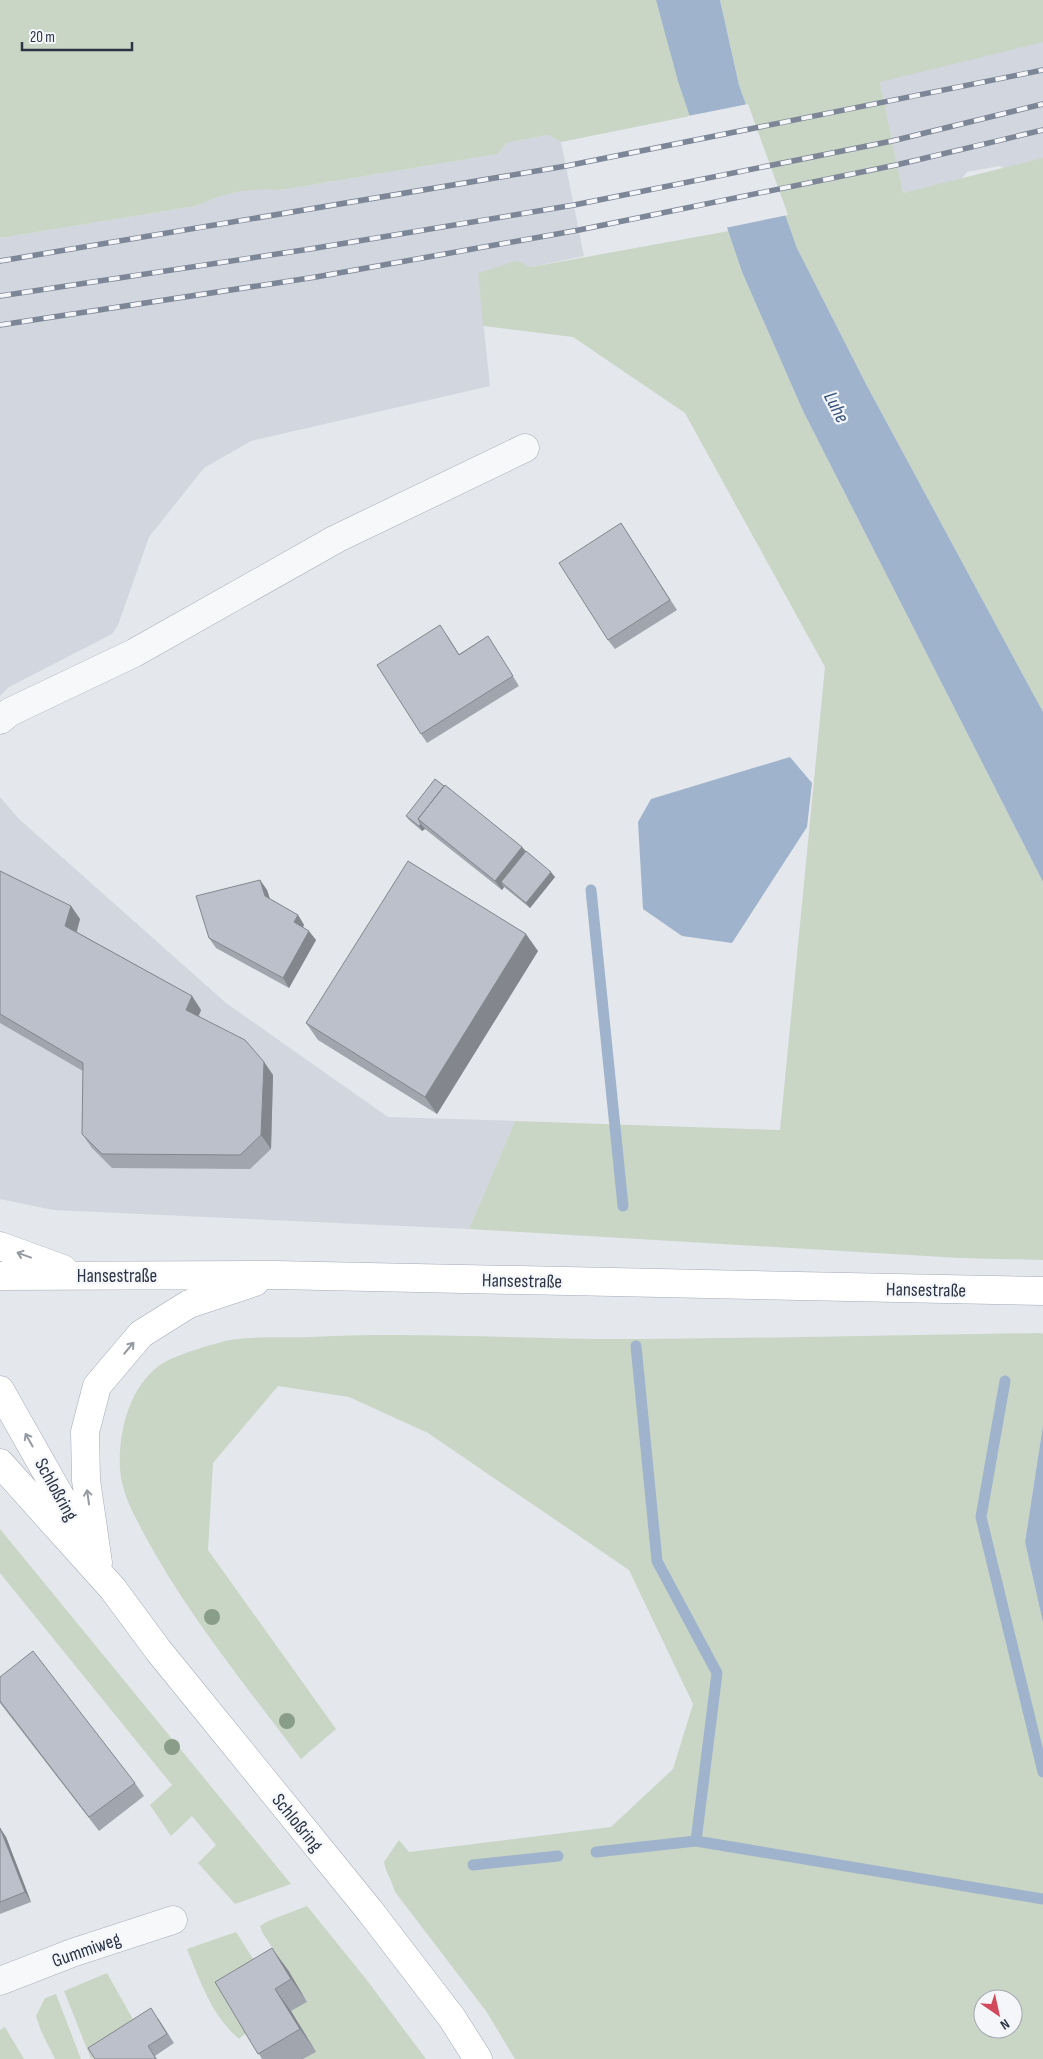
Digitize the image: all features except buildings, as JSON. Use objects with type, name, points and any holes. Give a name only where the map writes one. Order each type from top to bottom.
[{"type":"main road","points":[[0,1246],[80,1276]]},
{"type":"main road","points":[[98,1563],[86,1480],[85,1432],[97,1386],[141,1334],[189,1304],[274,1275]]},
{"type":"main road","name":"Hansestraße","points":[[0,1276],[274,1275],[1043,1291]]},
{"type":"main road","name":"Schloßring","points":[[0,1390],[113,1589]]},
{"type":"main road","name":"Schloßring","points":[[0,1462],[113,1589],[165,1658],[370,1911],[452,2018],[478,2059]]},
{"type":"street","points":[[0,720],[10,712],[134,653],[336,539],[525,448]]},
{"type":"street","name":"Gummiweg","points":[[0,1981],[72,1953],[173,1920]]},
{"type":"shaded area","points":[[1043,41],[1043,165],[1013,172],[999,166],[967,172],[959,182],[903,193],[879,77]]},
{"type":"shaded area","points":[[548,135],[561,142],[584,256],[531,267],[478,273],[490,386],[251,441],[204,468],[149,537],[118,625],[112,634],[9,687],[0,696],[0,238],[196,206],[224,194],[253,189],[280,190],[498,154],[506,143]]},
{"type":"shaded area","points":[[0,797],[19,819],[226,1003],[388,1117],[515,1121],[469,1229],[53,1210],[0,1199]]},
{"type":"green space","points":[[0,0],[656,0],[690,116],[561,142],[548,135],[506,143],[498,154],[280,190],[237,192],[196,206],[0,238]]},
{"type":"green space","points":[[720,0],[1043,0],[1043,42],[880,82],[903,193],[1043,158],[1043,712],[866,384],[797,248],[739,85]]},
{"type":"green space","points":[[729,231],[742,272],[803,411],[1043,882],[1043,1260],[960,1258],[469,1229],[515,1121],[780,1130],[825,667],[685,413],[573,337],[483,326],[478,273],[517,261],[531,267]]},
{"type":"green space","points":[[1043,1334],[1043,1425],[1025,1542],[1043,1623],[1043,2059],[515,2059],[486,2011],[395,1892],[384,1862],[399,1840],[409,1852],[611,1827],[673,1769],[693,1704],[629,1570],[428,1433],[349,1397],[278,1386],[213,1463],[208,1550],[336,1729],[301,1759],[197,1620],[160,1562],[128,1502],[121,1477],[120,1455],[124,1426],[133,1398],[149,1374],[166,1361],[214,1344],[240,1339],[352,1335],[601,1339]]},
{"type":"green space","points":[[0,1529],[291,1884],[235,1904],[198,1863],[216,1845],[192,1816],[171,1836],[150,1805],[172,1785],[0,1573]]},
{"type":"green space","points":[[307,1906],[366,1979],[426,2059],[303,2059],[315,2052],[291,2011],[307,2001],[260,1926]]},
{"type":"green space","points":[[236,1932],[268,1982],[247,2032],[239,2039],[221,2020],[214,2009],[187,1949]]},
{"type":"green space","points":[[107,1973],[139,2030],[91,2059],[64,1991]]},
{"type":"green space","points":[[56,1994],[81,2059],[55,2059],[41,2031],[36,2016],[45,1998]]},
{"type":"green space","points":[[5,2027],[24,2059],[0,2059],[0,2030]]},
{"type":"water","name":"Luhe","points":[[656,0],[720,0],[739,85],[797,248],[866,384],[1043,712],[1043,882],[803,411],[742,272],[678,81]]},
{"type":"water","points":[[790,757],[812,783],[807,827],[732,943],[682,936],[643,909],[638,822],[651,799]]},
{"type":"water","points":[[1043,1425],[1043,1623],[1025,1542]]},
{"type":"pier","points":[[748,104],[788,215],[725,228],[688,116]]},
{"type":"waterway","points":[[591,890],[623,1206]]},
{"type":"waterway","points":[[636,1346],[657,1561],[717,1673],[696,1841],[1043,1899]]},
{"type":"waterway","points":[[1005,1381],[981,1517],[1043,1772]]},
{"type":"waterway","points":[[596,1852],[696,1841]]},
{"type":"waterway","points":[[473,1865],[558,1856]]},
{"type":"railway","points":[[0,261],[566,166],[1043,70]]},
{"type":"railway","points":[[0,296],[310,249],[574,205],[892,141],[1043,104]]},
{"type":"railway","points":[[0,325],[316,277],[579,230],[896,165],[1043,130]]}]
